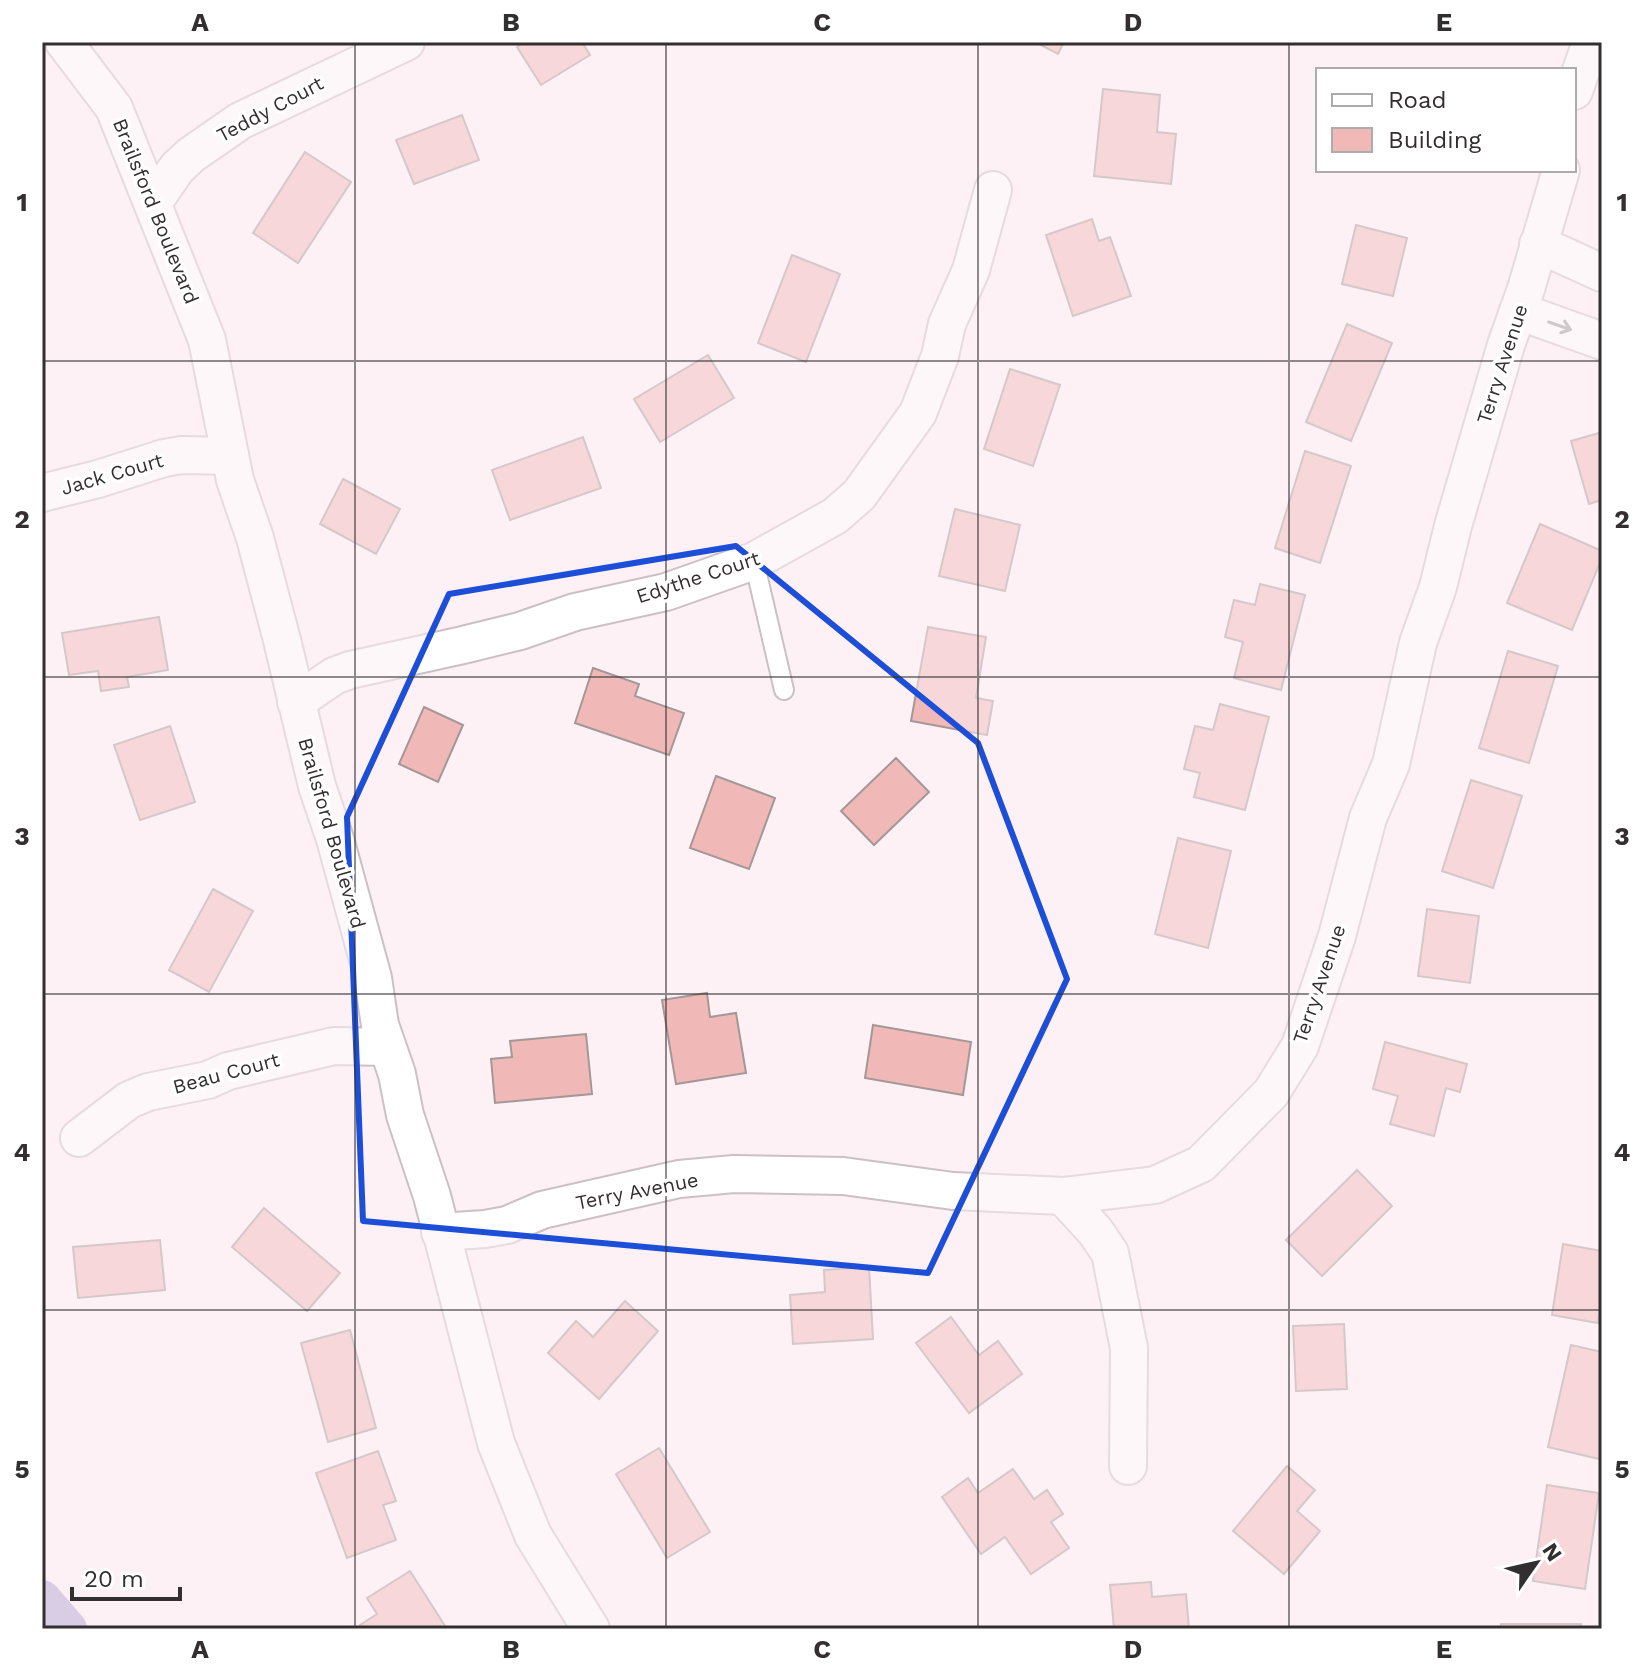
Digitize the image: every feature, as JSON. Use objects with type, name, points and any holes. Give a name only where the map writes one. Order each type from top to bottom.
[{"type":"street","name":"Brailsford Boulevard","points":[[64,42],[114,108],[207,340],[230,456],[282,640],[317,786],[335,839],[373,978],[380,1025],[432,1196],[496,1443],[533,1535],[591,1629]]},
{"type":"street","name":"Teddy Court","points":[[153,203],[177,168],[240,121],[406,42]]},
{"type":"street","points":[[1576,85],[1591,42]]},
{"type":"street","name":"Terry Avenue","points":[[440,1232],[507,1225],[542,1210],[679,1179],[734,1174],[843,1176],[953,1191],[1063,1196],[1155,1185],[1201,1164],[1271,1093],[1300,1046],[1337,936],[1368,818],[1391,764],[1418,643],[1438,587],[1453,526],[1560,172]]},
{"type":"street","name":"Edythe Court","points":[[296,702],[334,676],[350,670],[520,631],[575,612],[666,592],[754,561],[810,533],[835,516],[859,495],[918,413],[940,356],[947,324],[971,270],[993,190]]},
{"type":"street","points":[[1538,244],[1602,273]]},
{"type":"street","points":[[1518,311],[1602,341]]},
{"type":"street","name":"Jack Court","points":[[42,493],[164,458],[182,455],[230,456]]},
{"type":"street","name":"Beau Court","points":[[79,1138],[129,1100],[148,1092],[208,1080],[228,1071],[334,1046],[387,1047]]},
{"type":"street","points":[[1063,1196],[1095,1231],[1110,1253],[1129,1348],[1128,1466]]},
{"type":"lane","points":[[754,561],[784,690]]},
{"type":"highlighted area","points":[[736,546],[978,743],[1067,979],[928,1273],[363,1221],[347,817],[449,594]]},
{"type":"building","points":[[525,42],[582,42],[590,55],[541,85],[517,47]]},
{"type":"building","points":[[1035,42],[1064,42],[1058,54]]},
{"type":"building","points":[[1103,89],[1160,95],[1157,132],[1176,134],[1171,184],[1094,176]]},
{"type":"building","points":[[462,115],[479,160],[414,184],[396,140]]},
{"type":"building","points":[[305,152],[351,182],[298,263],[253,233]]},
{"type":"building","points":[[1092,219],[1099,241],[1110,237],[1131,296],[1073,316],[1046,235]]},
{"type":"building","points":[[1356,225],[1407,238],[1393,296],[1342,284]]},
{"type":"building","points":[[792,255],[840,274],[806,362],[758,343]]},
{"type":"building","points":[[1347,324],[1392,343],[1351,441],[1306,422]]},
{"type":"building","points":[[708,355],[734,398],[660,442],[634,399]]},
{"type":"building","points":[[1010,369],[1060,385],[1033,466],[984,449]]},
{"type":"building","points":[[1602,432],[1602,500],[1589,504],[1571,441]]},
{"type":"building","points":[[583,437],[601,488],[510,520],[492,470]]},
{"type":"building","points":[[1305,451],[1351,466],[1320,563],[1275,548]]},
{"type":"building","points":[[343,479],[400,509],[376,554],[320,524]]},
{"type":"building","points":[[955,509],[1020,525],[1005,591],[939,576]]},
{"type":"building","points":[[1540,524],[1602,551],[1602,558],[1572,630],[1507,603]]},
{"type":"building","points":[[1260,584],[1305,595],[1281,690],[1234,678],[1243,642],[1225,637],[1234,600],[1255,605]]},
{"type":"building","points":[[159,617],[168,670],[127,677],[129,687],[101,691],[98,671],[69,675],[62,633]]},
{"type":"building","points":[[928,627],[986,637],[976,698],[993,701],[987,735],[911,721]]},
{"type":"building","points":[[1508,651],[1558,666],[1529,763],[1479,748]]},
{"type":"building","points":[[593,668],[639,684],[635,696],[684,713],[669,755],[575,723]]},
{"type":"building","points":[[1220,704],[1269,717],[1245,810],[1194,797],[1200,773],[1184,769],[1195,726],[1213,730]]},
{"type":"building","points":[[424,707],[463,725],[438,782],[399,764]]},
{"type":"building","points":[[170,726],[195,802],[140,820],[114,745]]},
{"type":"building","points":[[896,758],[929,792],[874,845],[841,811]]},
{"type":"building","points":[[716,776],[775,798],[749,869],[690,848]]},
{"type":"building","points":[[1471,780],[1522,796],[1493,888],[1442,871]]},
{"type":"building","points":[[1178,838],[1231,851],[1208,948],[1155,934]]},
{"type":"building","points":[[213,889],[253,911],[209,992],[169,970]]},
{"type":"building","points":[[1427,909],[1479,916],[1470,983],[1418,976]]},
{"type":"building","points":[[707,993],[710,1017],[736,1013],[746,1073],[676,1084],[662,1000]]},
{"type":"building","points":[[873,1025],[971,1042],[963,1095],[865,1078]]},
{"type":"building","points":[[586,1034],[592,1094],[495,1103],[491,1059],[512,1057],[510,1041]]},
{"type":"building","points":[[1385,1042],[1467,1064],[1460,1092],[1446,1088],[1434,1136],[1390,1124],[1398,1096],[1373,1089]]},
{"type":"building","points":[[1357,1170],[1392,1206],[1322,1276],[1286,1240]]},
{"type":"building","points":[[264,1208],[340,1273],[307,1311],[232,1247]]},
{"type":"building","points":[[160,1240],[165,1290],[78,1298],[73,1247]]},
{"type":"building","points":[[1563,1244],[1602,1251],[1602,1295],[1598,1323],[1552,1315]]},
{"type":"building","points":[[869,1267],[873,1339],[793,1344],[790,1295],[825,1292],[824,1270]]},
{"type":"building","points":[[625,1301],[658,1331],[599,1399],[548,1353],[576,1321],[593,1337]]},
{"type":"building","points":[[951,1317],[979,1355],[998,1341],[1022,1374],[969,1413],[916,1343]]},
{"type":"building","points":[[1344,1324],[1347,1389],[1296,1391],[1293,1326]]},
{"type":"building","points":[[350,1330],[376,1428],[328,1442],[301,1343]]},
{"type":"building","points":[[1571,1345],[1602,1352],[1602,1448],[1599,1459],[1548,1447]]},
{"type":"building","points":[[659,1448],[710,1532],[667,1558],[616,1474]]},
{"type":"building","points":[[378,1451],[396,1501],[383,1505],[396,1540],[347,1558],[316,1473]]},
{"type":"building","points":[[1287,1466],[1315,1490],[1297,1511],[1320,1531],[1284,1574],[1233,1531]]},
{"type":"building","points":[[1013,1469],[1034,1499],[1047,1490],[1063,1514],[1051,1522],[1069,1548],[1031,1574],[1005,1537],[981,1554],[942,1497],[968,1478],[978,1493]]},
{"type":"building","points":[[1547,1485],[1599,1493],[1585,1589],[1533,1581]]},
{"type":"building","points":[[410,1571],[447,1629],[362,1629],[360,1625],[377,1614],[367,1598]]},
{"type":"building","points":[[1151,1582],[1152,1597],[1186,1594],[1189,1629],[1114,1629],[1110,1585]]},
{"type":"building","points":[[1501,1624],[1581,1624],[1581,1629],[1501,1629]]},
{"type":"waterway","points":[[42,1599],[68,1629]]}]
